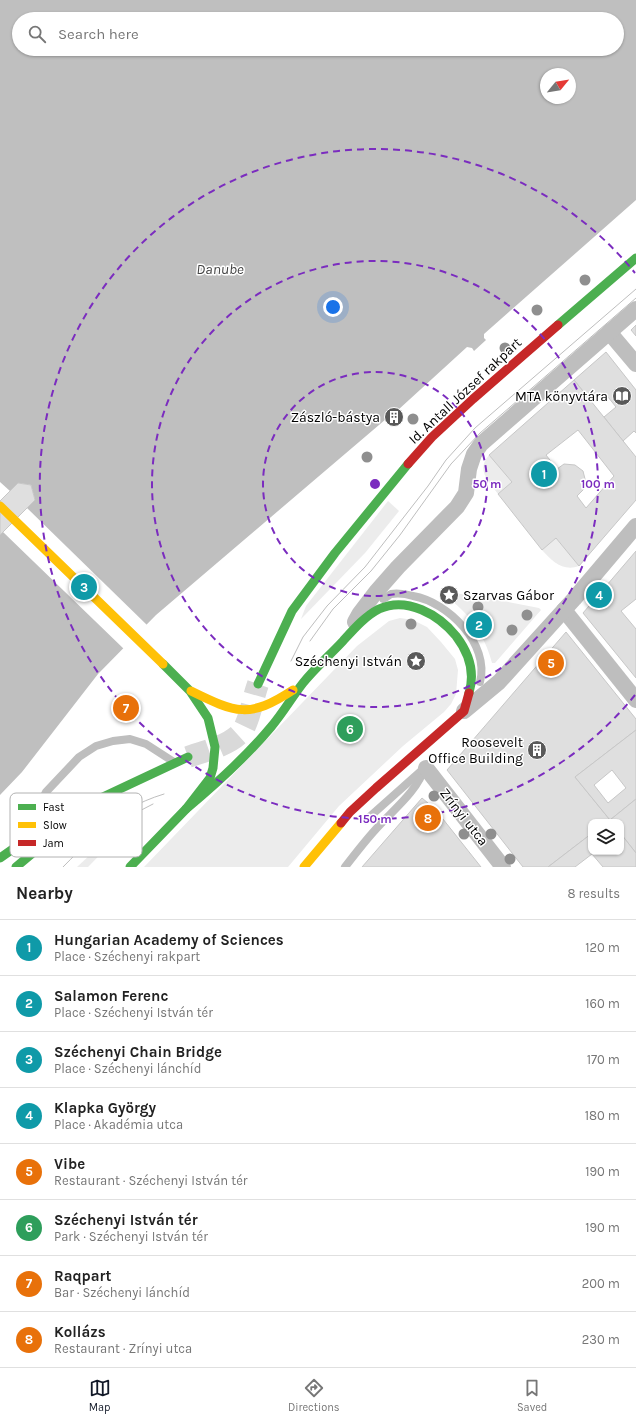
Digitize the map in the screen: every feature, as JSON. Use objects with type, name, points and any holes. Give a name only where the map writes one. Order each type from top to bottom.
[{"type":"street","name":"Id. Antall József rakpart","points":[[258,684],[292,611],[335,553],[388,487],[432,437],[473,399],[636,258]]},
{"type":"street","points":[[351,632],[360,613],[376,592],[398,567],[457,507],[466,492],[469,469],[474,454],[481,444],[636,309]]},
{"type":"street","points":[[609,332],[636,364]]},
{"type":"street","points":[[0,506],[190,691],[208,718],[214,748],[214,768],[210,778],[186,809],[142,855]]},
{"type":"street","points":[[304,867],[350,812],[376,788],[424,758],[464,711],[499,682],[564,610],[636,526]]},
{"type":"street","points":[[186,809],[218,783],[271,727],[304,682],[351,632],[366,618],[379,609],[393,605],[419,608],[433,615],[449,627],[460,640],[468,656],[472,673],[470,690],[464,711]]},
{"type":"street","points":[[564,610],[636,700]]},
{"type":"street","points":[[190,691],[220,706],[242,710],[261,708],[280,699],[304,682]]},
{"type":"street","points":[[112,793],[174,762],[188,757]]},
{"type":"street","name":"Zrínyi utca","points":[[424,758],[503,867]]},
{"type":"street","points":[[0,858],[10,851]]},
{"type":"street","points":[[16,867],[28,857]]},
{"type":"street","points":[[130,867],[140,857]]},
{"type":"lane","points":[[46,793],[79,757],[96,746],[113,741],[130,739],[146,744],[174,762]]},
{"type":"lane","points":[[366,820],[424,758]]},
{"type":"lane","points":[[345,867],[374,830],[418,782],[424,758]]},
{"type":"shaded area","points":[[489,455],[512,482],[498,494],[487,480],[483,471],[485,460]]},
{"type":"shaded area","points":[[388,501],[399,511],[365,553],[301,619],[306,606]]},
{"type":"shaded area","points":[[556,538],[579,566],[568,568],[558,564],[542,550]]},
{"type":"shaded area","points":[[439,591],[483,597],[539,608],[541,610],[495,663],[492,663],[484,641],[476,627],[458,606]]},
{"type":"shaded area","points":[[400,618],[413,620],[427,627],[455,659],[458,670],[456,694],[451,704],[444,712],[403,746],[339,806],[288,867],[144,867],[357,646],[389,621]]},
{"type":"shaded area","points":[[88,857],[98,857],[88,867],[77,867]]},
{"type":"water","name":"Danube","points":[[0,0],[636,0],[636,200],[484,334],[484,338],[486,340],[474,351],[472,348],[467,347],[398,410],[392,409],[387,413],[386,419],[156,615],[98,674],[22,772],[0,795]]},
{"type":"pier","points":[[0,482],[10,491],[18,483],[31,485],[35,500],[27,508],[148,626],[125,650],[3,532],[0,535]]},
{"type":"building","points":[[636,325],[636,336],[631,330]]},
{"type":"building","name":"MTA könyvtára","points":[[606,352],[636,390],[636,433],[634,431],[623,441],[604,417],[616,407],[604,392],[591,401],[574,380]]},
{"type":"building","points":[[574,380],[636,457],[636,500],[579,566],[556,538],[542,550],[498,494],[512,482],[489,455]],"holes":[[[578,430],[614,476],[586,508],[577,496],[583,490],[586,483],[583,471],[575,465],[564,464],[557,469],[546,455]]]},
{"type":"building","name":"Zászló-bástya","points":[[394,409],[400,411],[402,417],[400,423],[394,425],[388,423],[386,417],[388,411]]},
{"type":"building","points":[[18,483],[31,485],[35,500],[0,535],[0,501]]},
{"type":"building","points":[[636,551],[636,599],[621,611],[636,629],[636,678],[583,613]]},
{"type":"building","name":"Roosevelt Office Building","points":[[566,632],[636,719],[636,730],[575,777],[609,819],[588,819],[588,836],[548,867],[523,867],[447,770]]},
{"type":"building","points":[[636,730],[636,799],[611,819],[609,819],[575,777]],"holes":[[[612,770],[626,788],[608,803],[594,785]]]},
{"type":"building","points":[[422,798],[435,809],[481,867],[362,867]]},
{"type":"building","points":[[636,799],[636,853],[624,838],[624,819],[611,819]]},
{"type":"building","points":[[588,836],[588,855],[591,855],[575,867],[548,867]]},
{"type":"building","points":[[624,838],[636,853],[636,867],[603,867],[593,855],[624,855]]},
{"type":"tunnel","points":[[188,757],[220,746],[235,738],[241,732],[247,721],[258,684]]},
{"type":"tram line","points":[[291,661],[303,637],[327,606],[365,567],[428,486],[446,460],[475,428],[636,289]]},
{"type":"tram line","points":[[310,641],[333,609],[371,571],[400,535],[451,464],[480,433],[636,298]]},
{"type":"tram line","points":[[142,803],[164,794]]},
{"type":"tram line","points":[[142,810],[153,804]]},
{"type":"tram line","points":[[63,867],[73,857]]},
{"type":"traffic: fast","points":[[558,325],[636,258]]},
{"type":"traffic: fast","points":[[258,684],[292,611],[335,553],[408,464]]},
{"type":"traffic: fast","points":[[186,809],[241,760],[275,722],[312,672],[369,615],[379,609],[400,605],[411,606],[432,615],[449,628],[461,643],[470,663],[471,686],[469,693]]},
{"type":"traffic: fast","points":[[142,855],[186,809],[210,778],[213,768],[215,747],[208,718],[190,691],[163,664]]},
{"type":"traffic: fast","points":[[111,793],[188,757]]},
{"type":"traffic: fast","points":[[0,858],[10,851]]},
{"type":"traffic: fast","points":[[16,867],[28,857]]},
{"type":"traffic: fast","points":[[130,867],[140,857]]},
{"type":"traffic: slow","points":[[0,506],[163,664]]},
{"type":"traffic: slow","points":[[191,691],[220,704],[242,710],[253,709],[265,705],[293,690]]},
{"type":"traffic: slow","points":[[304,867],[341,823]]},
{"type":"traffic: jam","points":[[408,464],[432,437],[473,399],[558,325]]},
{"type":"traffic: jam","points":[[341,823],[350,812],[376,788],[464,711],[469,693]]},
{"type":"place","name":"MTA könyvtára","points":[[622,396]]},
{"type":"place","name":"Zászló-bástya","points":[[394,417]]},
{"type":"place","name":"Hungarian Academy of Sciences","points":[[544,474]]},
{"type":"place","name":"Széchenyi Chain Bridge","points":[[84,587]]},
{"type":"place","name":"Szarvas Gábor","points":[[449,595]]},
{"type":"place","name":"Klapka György","points":[[599,595]]},
{"type":"place","name":"Salamon Ferenc","points":[[479,625]]},
{"type":"place","name":"Széchenyi István","points":[[416,661]]},
{"type":"place","name":"Vibe","points":[[551,663]]},
{"type":"place","name":"Raqpart","points":[[126,708]]},
{"type":"place","name":"Széchenyi István tér","points":[[350,729]]},
{"type":"place","name":"Roosevelt Office Building","points":[[537,750]]},
{"type":"place","name":"Kollázs","points":[[428,818]]}]
